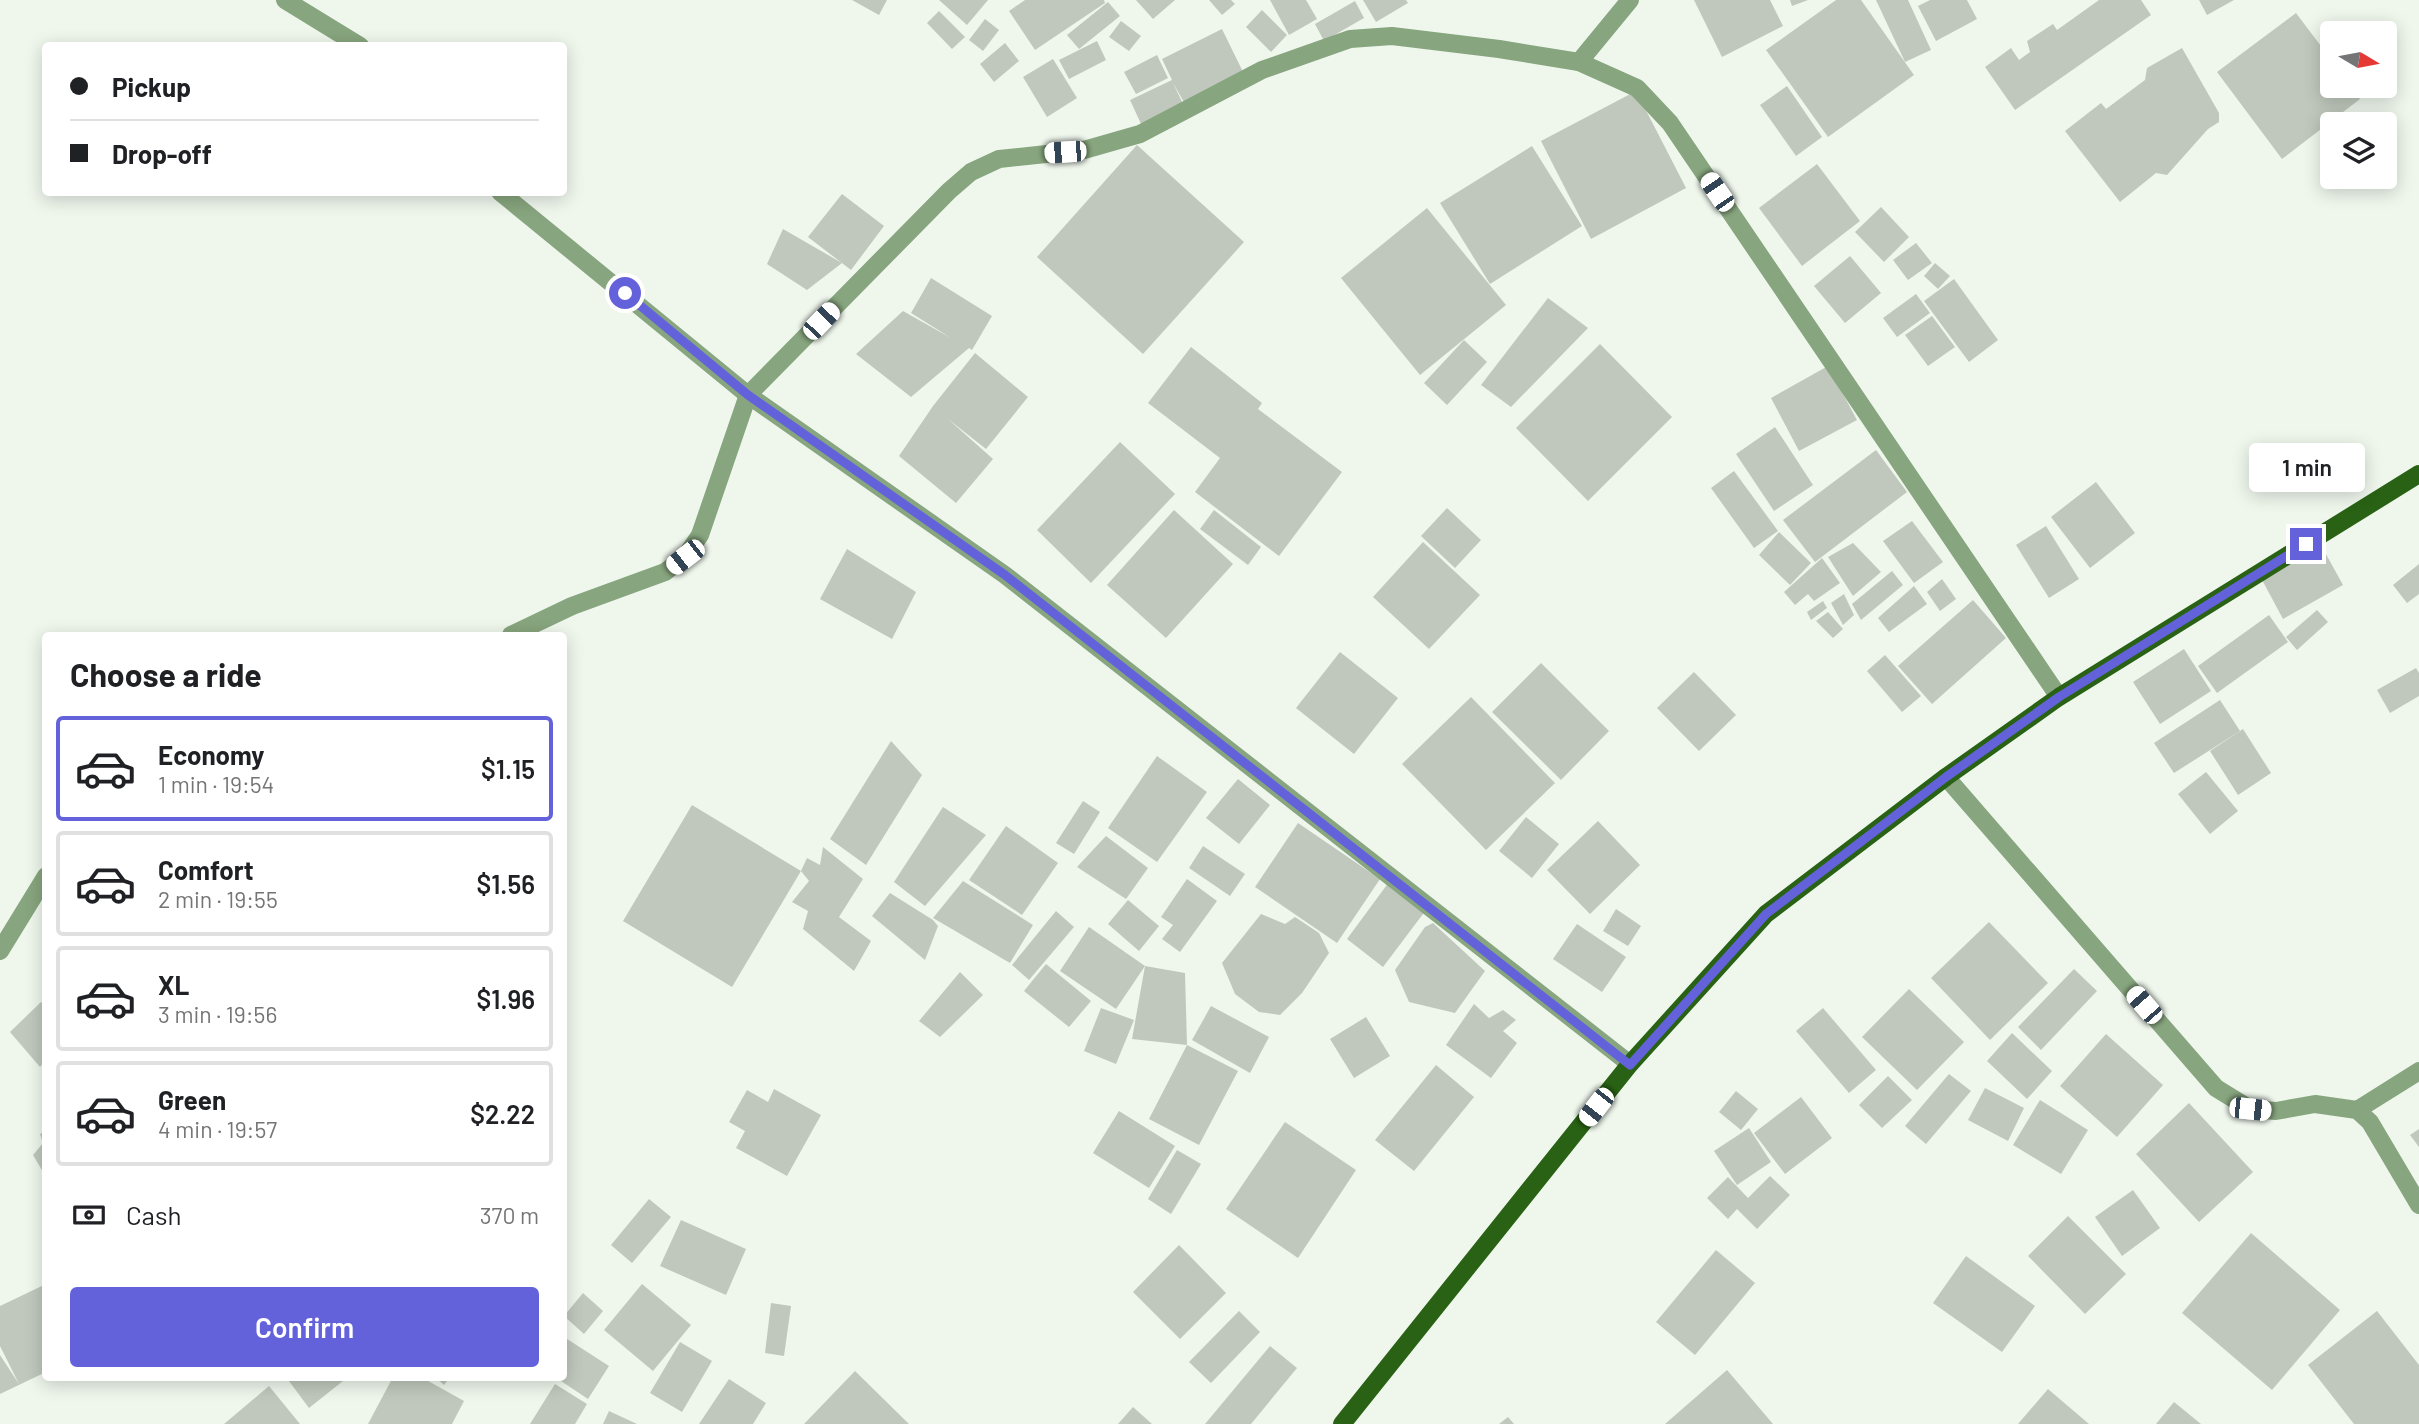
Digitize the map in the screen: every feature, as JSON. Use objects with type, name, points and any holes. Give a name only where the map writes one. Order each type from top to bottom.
[{"type":"main road","points":[[1342,1424],[1630,1065],[1766,914],[1946,777],[2059,697],[2419,474]]},
{"type":"street","points":[[285,0],[353,42]]},
{"type":"street","points":[[1579,62],[1630,0]]},
{"type":"street","points":[[517,632],[572,606],[665,572],[685,557],[700,535],[748,395],[949,191],[971,172],[999,159],[1084,150],[1140,134],[1262,69],[1350,38],[1392,36],[1579,62],[1637,88],[1670,123],[2059,697]]},
{"type":"street","points":[[505,196],[748,395],[1005,575],[1630,1065]]},
{"type":"street","points":[[1946,777],[2217,1088],[2250,1109],[2276,1111],[2315,1104],[2357,1110],[2370,1122],[2419,1205]]},
{"type":"street","points":[[0,951],[42,883]]},
{"type":"street","points":[[2357,1110],[2419,1071]]},
{"type":"building","points":[[852,0],[887,0],[879,15]]},
{"type":"building","points":[[939,0],[988,0],[967,25]]},
{"type":"building","points":[[1025,0],[1104,0],[1105,3],[1035,50],[1009,11]]},
{"type":"building","points":[[1136,0],[1175,0],[1153,19]]},
{"type":"building","points":[[1209,0],[1231,0],[1235,4],[1222,15]]},
{"type":"building","points":[[1270,0],[1306,0],[1317,19],[1289,35]]},
{"type":"building","points":[[1363,0],[1406,0],[1408,3],[1376,22]]},
{"type":"building","points":[[1694,0],[1770,0],[1783,26],[1722,57]]},
{"type":"building","points":[[1790,0],[1808,0],[1792,6]]},
{"type":"building","points":[[1836,0],[1861,0],[1914,75],[1828,137],[1766,50]]},
{"type":"building","points":[[1876,0],[1908,0],[1931,50],[1905,62]]},
{"type":"building","points":[[1930,0],[1967,0],[1977,19],[1936,41],[1918,6]]},
{"type":"building","points":[[2099,0],[2141,0],[2151,15],[2015,110],[1985,67],[2011,48],[2019,60],[2030,52],[2027,41],[2053,24],[2057,30]]},
{"type":"building","points":[[2199,0],[2234,0],[2207,15]]},
{"type":"building","points":[[1355,1],[1364,18],[1324,41],[1315,24]]},
{"type":"building","points":[[1108,2],[1120,16],[1079,49],[1067,35]]},
{"type":"building","points":[[1262,10],[1287,35],[1271,52],[1246,27]]},
{"type":"building","points":[[939,11],[965,37],[952,49],[927,23]]},
{"type":"building","points":[[2296,13],[2320,45],[2320,98],[2360,99],[2343,112],[2320,112],[2320,130],[2282,159],[2217,72]]},
{"type":"building","points":[[985,19],[999,30],[983,51],[969,40]]},
{"type":"building","points":[[1121,21],[1141,36],[1129,51],[1109,37]]},
{"type":"building","points":[[1222,29],[1244,74],[1185,104],[1173,83],[1184,106],[1142,126],[1130,100],[1172,80],[1162,59]]},
{"type":"building","points":[[1097,41],[1106,60],[1069,79],[1059,60]]},
{"type":"building","points":[[1005,43],[1019,61],[994,82],[980,64]]},
{"type":"building","points":[[2182,48],[2219,113],[2219,122],[2208,129],[2167,175],[2156,173],[2120,202],[2065,131],[2101,103],[2106,109],[2145,80],[2147,68]]},
{"type":"building","points":[[1157,55],[1168,78],[1136,94],[1124,72]]},
{"type":"building","points":[[1053,59],[1077,98],[1047,117],[1023,77]]},
{"type":"building","points":[[1787,86],[1822,137],[1796,156],[1760,105]]},
{"type":"building","points":[[1636,91],[1686,188],[1591,239],[1541,141]]},
{"type":"building","points":[[1137,145],[1244,242],[1143,354],[1037,257]]},
{"type":"building","points":[[1532,146],[1582,226],[1490,284],[1440,203]]},
{"type":"building","points":[[1817,164],[1860,221],[1802,266],[1759,208]]},
{"type":"building","points":[[842,194],[884,226],[851,270],[808,237]]},
{"type":"building","points":[[1881,207],[1909,237],[1884,262],[1855,232]]},
{"type":"building","points":[[1427,208],[1506,305],[1420,375],[1341,278]]},
{"type":"building","points":[[783,229],[842,263],[807,290],[767,264]]},
{"type":"building","points":[[1916,243],[1932,263],[1908,280],[1893,260]]},
{"type":"building","points":[[1850,256],[1881,293],[1845,323],[1814,286]]},
{"type":"building","points":[[1935,263],[1950,276],[1938,289],[1924,276]]},
{"type":"building","points":[[931,278],[992,316],[972,350],[969,348],[911,397],[856,354],[903,311],[951,338],[911,313]]},
{"type":"building","points":[[1954,279],[1998,340],[1969,362],[1924,301]]},
{"type":"building","points":[[1916,294],[1930,313],[1897,337],[1883,318]]},
{"type":"building","points":[[1548,298],[1588,328],[1511,407],[1481,385]]},
{"type":"building","points":[[1932,316],[1955,347],[1928,366],[1905,335]]},
{"type":"building","points":[[1464,340],[1487,362],[1447,405],[1424,383]]},
{"type":"building","points":[[1600,344],[1672,417],[1588,501],[1516,428]]},
{"type":"building","points":[[1191,347],[1262,403],[1258,409],[1342,472],[1279,556],[1195,492],[1220,458],[1148,403]]},
{"type":"building","points":[[975,353],[1028,397],[986,449],[948,419],[993,459],[956,503],[899,456],[933,406]]},
{"type":"building","points":[[1828,366],[1857,420],[1799,451],[1771,398]]},
{"type":"building","points":[[1775,427],[1813,485],[1774,511],[1736,454]]},
{"type":"building","points":[[1120,442],[1175,494],[1091,583],[1037,530]]},
{"type":"building","points":[[1876,450],[1907,492],[1815,562],[1783,520]]},
{"type":"building","points":[[1734,471],[1778,531],[1754,548],[1711,488]]},
{"type":"building","points":[[2096,482],[2135,533],[2090,568],[2051,517]]},
{"type":"building","points":[[1447,508],[1481,540],[1455,568],[1421,536]]},
{"type":"building","points":[[1174,510],[1233,564],[1166,638],[1107,585]]},
{"type":"building","points":[[1214,510],[1261,547],[1248,565],[1200,529]]},
{"type":"building","points":[[1912,521],[1943,562],[1914,583],[1883,541]]},
{"type":"building","points":[[2046,526],[2079,579],[2049,598],[2016,545]]},
{"type":"building","points":[[1779,532],[1811,563],[1790,585],[1759,555]]},
{"type":"building","points":[[1423,542],[1480,595],[1429,649],[1373,597]]},
{"type":"building","points":[[1853,543],[1881,572],[1853,596],[1828,557]]},
{"type":"building","points":[[2321,545],[2343,585],[2283,619],[2261,578]]},
{"type":"building","points":[[847,549],[916,592],[892,639],[820,599]]},
{"type":"building","points":[[1822,558],[1840,583],[1814,601],[1808,594],[1795,605],[1784,592]]},
{"type":"building","points":[[2419,564],[2419,594],[2407,603],[2393,585]]},
{"type":"building","points":[[1892,571],[1903,585],[1861,620],[1852,604]]},
{"type":"building","points":[[1942,579],[1956,599],[1940,611],[1927,592]]},
{"type":"building","points":[[1914,586],[1927,604],[1889,632],[1878,618]]},
{"type":"building","points":[[1844,594],[1854,615],[1843,625],[1831,603]]},
{"type":"building","points":[[1973,600],[2006,638],[1932,704],[1898,666]]},
{"type":"building","points":[[1823,601],[1827,608],[1811,620],[1807,612]]},
{"type":"building","points":[[2317,610],[2328,622],[2297,650],[2286,637]]},
{"type":"building","points":[[1828,612],[1843,629],[1833,638],[1816,621]]},
{"type":"building","points":[[2269,615],[2288,642],[2217,693],[2198,666]]},
{"type":"building","points":[[2184,649],[2211,691],[2160,724],[2133,682]]},
{"type":"building","points":[[1340,652],[1398,698],[1354,754],[1296,708]]},
{"type":"building","points":[[1885,655],[1921,696],[1902,712],[1867,671]]},
{"type":"building","points":[[1541,663],[1609,731],[1561,780],[1492,712]]},
{"type":"building","points":[[2416,668],[2419,673],[2419,696],[2390,713],[2377,690]]},
{"type":"building","points":[[1694,672],[1736,715],[1699,751],[1657,708]]},
{"type":"building","points":[[1471,697],[1555,783],[1486,850],[1402,764]]},
{"type":"building","points":[[2220,700],[2240,731],[2174,773],[2154,743]]},
{"type":"building","points":[[2243,729],[2271,773],[2238,795],[2210,751]]},
{"type":"building","points":[[891,741],[922,775],[866,865],[830,839]]},
{"type":"building","points":[[1157,756],[1207,792],[1157,862],[1108,828]]},
{"type":"building","points":[[2206,772],[2238,811],[2210,834],[2178,794]]},
{"type":"building","points":[[1238,779],[1270,805],[1239,844],[1206,818]]},
{"type":"building","points":[[1083,801],[1100,812],[1074,854],[1056,843]]},
{"type":"building","points":[[692,805],[801,871],[732,987],[623,921]]},
{"type":"building","points":[[943,807],[986,835],[925,906],[894,882]]},
{"type":"building","points":[[1526,817],[1559,844],[1532,878],[1499,851]]},
{"type":"building","points":[[1598,821],[1640,865],[1590,914],[1547,870]]},
{"type":"building","points":[[1298,823],[1380,879],[1337,943],[1255,887]]},
{"type":"building","points":[[1006,826],[1058,863],[1022,915],[969,880]]},
{"type":"building","points":[[1106,836],[1148,868],[1126,899],[1077,867]]},
{"type":"building","points":[[1203,846],[1245,874],[1230,896],[1189,868]]},
{"type":"building","points":[[823,847],[863,879],[839,917],[871,941],[854,971],[803,929],[808,911],[792,902],[809,881],[801,871],[807,858],[820,865]]},
{"type":"building","points":[[1187,879],[1217,901],[1180,952],[1162,939],[1173,925],[1161,917]]},
{"type":"building","points":[[963,881],[1033,925],[1010,963],[933,918]]},
{"type":"building","points":[[1389,882],[1426,910],[1383,967],[1347,939]]},
{"type":"building","points":[[890,893],[933,920],[938,926],[925,960],[872,916]]},
{"type":"building","points":[[1128,900],[1159,926],[1139,951],[1108,924]]},
{"type":"building","points":[[1616,909],[1641,926],[1628,946],[1603,931]]},
{"type":"building","points":[[1056,911],[1074,927],[1029,980],[1012,965]]},
{"type":"building","points":[[1261,914],[1285,924],[1295,917],[1319,933],[1329,953],[1302,993],[1280,1015],[1259,1012],[1235,994],[1222,963]]},
{"type":"building","points":[[1989,922],[2048,983],[1990,1040],[1931,978]]},
{"type":"building","points":[[1433,923],[1485,971],[1455,1013],[1409,1002],[1395,970],[1425,927]]},
{"type":"building","points":[[1577,924],[1626,957],[1602,992],[1553,959]]},
{"type":"building","points":[[1089,927],[1145,966],[1116,1009],[1060,971]]},
{"type":"building","points":[[1046,964],[1091,1001],[1069,1027],[1024,991]]},
{"type":"building","points":[[1145,966],[1185,973],[1187,1045],[1132,1039]]},
{"type":"building","points":[[2074,969],[2097,991],[2041,1050],[2018,1027]]},
{"type":"building","points":[[960,972],[983,995],[940,1037],[919,1021]]},
{"type":"building","points":[[1909,989],[1964,1042],[1917,1090],[1862,1037]]},
{"type":"building","points":[[42,1003],[40,1067],[10,1032]]},
{"type":"building","points":[[1474,1004],[1489,1018],[1503,1010],[1516,1020],[1503,1031],[1517,1043],[1491,1078],[1446,1045]]},
{"type":"building","points":[[1211,1006],[1269,1037],[1250,1073],[1192,1040]]},
{"type":"building","points":[[1101,1008],[1134,1020],[1116,1064],[1084,1051]]},
{"type":"building","points":[[1823,1008],[1876,1070],[1849,1093],[1796,1031]]},
{"type":"building","points":[[1366,1017],[1390,1056],[1354,1078],[1330,1039]]},
{"type":"building","points":[[2012,1033],[2052,1071],[2027,1099],[1987,1061]]},
{"type":"building","points":[[2106,1034],[2163,1085],[2117,1137],[2060,1086]]},
{"type":"building","points":[[1187,1045],[1238,1071],[1199,1145],[1149,1119]]},
{"type":"building","points":[[1436,1065],[1474,1097],[1414,1171],[1375,1140]]},
{"type":"building","points":[[1949,1074],[1971,1091],[1926,1144],[1905,1126]]},
{"type":"building","points":[[1888,1076],[1912,1100],[1882,1128],[1859,1105]]},
{"type":"building","points":[[1985,1088],[2024,1108],[2008,1141],[1968,1120]]},
{"type":"building","points":[[774,1089],[821,1115],[787,1176],[736,1148],[745,1131],[729,1122],[747,1090],[768,1102]]},
{"type":"building","points":[[1736,1091],[1758,1109],[1741,1130],[1719,1112]]},
{"type":"building","points":[[1801,1097],[1832,1138],[1785,1174],[1754,1133]]},
{"type":"building","points":[[2040,1100],[2088,1130],[2061,1174],[2013,1145]]},
{"type":"building","points":[[2189,1103],[2253,1172],[2199,1222],[2136,1154]]},
{"type":"building","points":[[1119,1111],[1175,1146],[1149,1188],[1093,1153]]},
{"type":"building","points":[[1285,1122],[1356,1170],[1298,1258],[1226,1209]]},
{"type":"building","points":[[1749,1128],[1771,1162],[1737,1185],[1714,1151]]},
{"type":"building","points":[[2419,1129],[2419,1147],[2410,1135]]},
{"type":"building","points":[[42,1144],[42,1170],[33,1155]]},
{"type":"building","points":[[1177,1150],[1201,1164],[1171,1214],[1148,1199]]},
{"type":"building","points":[[1770,1176],[1790,1195],[1757,1229],[1737,1209],[1728,1219],[1707,1198],[1728,1177],[1748,1198]]},
{"type":"building","points":[[2133,1190],[2160,1228],[2122,1256],[2095,1217]]},
{"type":"building","points":[[649,1199],[671,1217],[632,1263],[611,1245]]},
{"type":"building","points":[[2068,1216],[2126,1274],[2085,1314],[2028,1256]]},
{"type":"building","points":[[681,1220],[746,1249],[726,1295],[660,1266]]},
{"type":"building","points":[[2251,1233],[2340,1310],[2272,1390],[2182,1313]]},
{"type":"building","points":[[1179,1245],[1226,1293],[1180,1339],[1133,1292]]},
{"type":"building","points":[[1716,1250],[1755,1283],[1695,1355],[1656,1322]]},
{"type":"building","points":[[1966,1256],[2035,1306],[2002,1352],[1933,1303]]},
{"type":"building","points":[[642,1284],[691,1325],[653,1371],[604,1330]]},
{"type":"building","points":[[42,1286],[42,1374],[0,1394],[0,1355],[19,1384],[0,1346],[0,1306]]},
{"type":"building","points":[[583,1293],[603,1311],[584,1334],[567,1319],[567,1312]]},
{"type":"building","points":[[771,1303],[791,1306],[784,1356],[765,1353]]},
{"type":"building","points":[[1239,1311],[1260,1332],[1211,1383],[1189,1362]]},
{"type":"building","points":[[2377,1311],[2419,1365],[2419,1424],[2354,1424],[2308,1365]]},
{"type":"building","points":[[567,1339],[609,1366],[588,1399],[561,1381],[567,1381]]},
{"type":"building","points":[[680,1342],[712,1361],[682,1412],[650,1393]]},
{"type":"building","points":[[1270,1346],[1297,1368],[1251,1424],[1205,1424]]},
{"type":"building","points":[[1727,1370],[1773,1424],[1665,1424]]},
{"type":"building","points":[[855,1371],[909,1424],[804,1424]]},
{"type":"building","points":[[729,1379],[766,1403],[753,1424],[699,1424]]},
{"type":"building","points":[[289,1381],[343,1381],[309,1408]]},
{"type":"building","points":[[391,1381],[428,1381],[464,1401],[452,1424],[368,1424]]},
{"type":"building","points":[[555,1384],[587,1404],[575,1424],[530,1424]]},
{"type":"building","points":[[269,1386],[300,1424],[224,1424]]},
{"type":"building","points":[[2048,1389],[2089,1424],[2018,1424]]},
{"type":"building","points":[[2174,1402],[2201,1424],[2156,1424]]},
{"type":"building","points":[[1133,1407],[1152,1424],[1118,1424]]},
{"type":"building","points":[[609,1411],[637,1424],[603,1424]]},
{"type":"building","points":[[1508,1417],[1514,1424],[1499,1424]]},
{"type":"route","points":[[625,293],[748,395],[1005,575],[1630,1065],[1766,914],[1946,777],[2059,697],[2306,544]]}]
